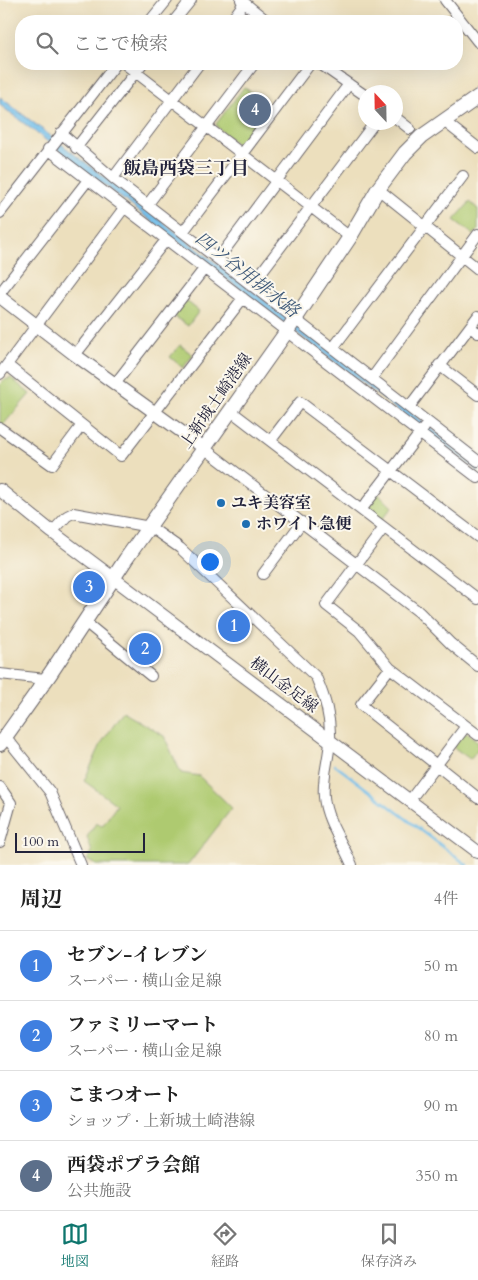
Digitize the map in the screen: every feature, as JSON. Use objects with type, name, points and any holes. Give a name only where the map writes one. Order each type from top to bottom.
[{"type":"main road","name":"上新城土崎港線","points":[[3,740],[291,325],[350,237],[378,189],[421,137],[445,122],[478,97]]},
{"type":"street","points":[[155,15],[167,0]]},
{"type":"street","points":[[179,15],[191,0]]},
{"type":"street","points":[[444,0],[456,15]]},
{"type":"street","points":[[235,15],[243,2],[259,15]]},
{"type":"street","points":[[463,23],[478,42]]},
{"type":"street","points":[[0,213],[111,70]]},
{"type":"street","points":[[76,148],[137,70]]},
{"type":"street","points":[[141,70],[172,100],[350,237]]},
{"type":"street","points":[[113,178],[194,70]]},
{"type":"street","points":[[148,204],[249,70]]},
{"type":"street","points":[[183,232],[306,70]]},
{"type":"street","points":[[329,70],[358,90]]},
{"type":"street","points":[[218,259],[349,84]]},
{"type":"street","points":[[445,122],[478,148]]},
{"type":"street","points":[[403,124],[410,129]]},
{"type":"street","points":[[251,286],[369,130]]},
{"type":"street","points":[[55,141],[76,148],[218,259],[251,286],[291,325],[424,429],[478,478]]},
{"type":"street","points":[[55,141],[88,180],[166,240],[243,298],[333,348],[409,407],[424,429],[478,461]]},
{"type":"street","points":[[333,348],[463,176]]},
{"type":"street","points":[[88,180],[0,295],[75,355],[204,448],[419,612],[451,644],[478,666]]},
{"type":"street","points":[[378,189],[478,269]]},
{"type":"street","points":[[0,374],[124,208]]},
{"type":"street","points":[[372,378],[478,234]]},
{"type":"street","points":[[75,355],[166,240]]},
{"type":"street","points":[[116,384],[204,268]]},
{"type":"street","points":[[7,366],[121,456],[243,298]]},
{"type":"street","points":[[409,407],[439,365],[474,330],[478,316]]},
{"type":"street","points":[[439,365],[478,395]]},
{"type":"street","points":[[271,440],[300,402],[478,537]]},
{"type":"street","points":[[231,411],[478,599]]},
{"type":"street","points":[[0,428],[52,465],[82,425]]},
{"type":"street","points":[[361,510],[424,429]]},
{"type":"street","name":"横山金足線","points":[[0,490],[52,532],[115,577],[478,852]]},
{"type":"street","points":[[52,532],[67,516],[74,513],[150,527],[180,548],[316,677],[328,704],[330,740],[324,774],[326,809],[352,865]]},
{"type":"street","points":[[263,574],[302,522]]},
{"type":"street","points":[[384,529],[326,605],[359,631],[390,668],[478,734]]},
{"type":"street","points":[[85,622],[151,676]]},
{"type":"street","points":[[390,668],[361,705],[478,798]]},
{"type":"street","points":[[0,674],[45,680]]},
{"type":"street","points":[[410,800],[466,726]]},
{"type":"street","points":[[3,740],[50,792],[81,865]]},
{"type":"street","points":[[0,787],[11,804],[0,842]]},
{"type":"green space","points":[[244,87],[271,107],[244,145],[239,146],[218,128],[216,124]]},
{"type":"green space","points":[[470,202],[478,209],[478,230],[474,235],[454,220]]},
{"type":"green space","points":[[185,300],[199,311],[188,326],[174,316]]},
{"type":"green space","points":[[180,345],[193,355],[183,368],[170,357]]},
{"type":"green space","points":[[11,378],[30,394],[3,425],[0,422],[0,384],[4,380]]},
{"type":"green space","points":[[378,493],[392,507],[380,522],[367,511],[366,507]]},
{"type":"green space","points":[[123,712],[164,736],[181,773],[199,776],[232,808],[188,865],[96,865],[87,860],[92,852],[87,837],[96,823],[102,826],[117,805],[84,781],[102,742]]},
{"type":"green space","points":[[468,733],[478,742],[478,749],[470,759],[453,747],[463,734]]},
{"type":"water","name":"四ツ谷用排水路","points":[[0,97],[478,464],[478,472],[0,105]]},
{"type":"waterway","points":[[335,765],[467,865]]},
{"type":"place","name":"西袋ポプラ会館","points":[[255,110]]},
{"type":"place","name":"ユキ美容室","points":[[221,503]]},
{"type":"place","name":"ホワイト急便","points":[[246,524]]},
{"type":"place","name":"こまつオート","points":[[89,587]]},
{"type":"place","name":"セブン-イレブン","points":[[234,626]]},
{"type":"place","name":"ファミリーマート","points":[[145,649]]},
{"type":"district","name":"飯島西袋三丁目","points":[[186,168]]}]
